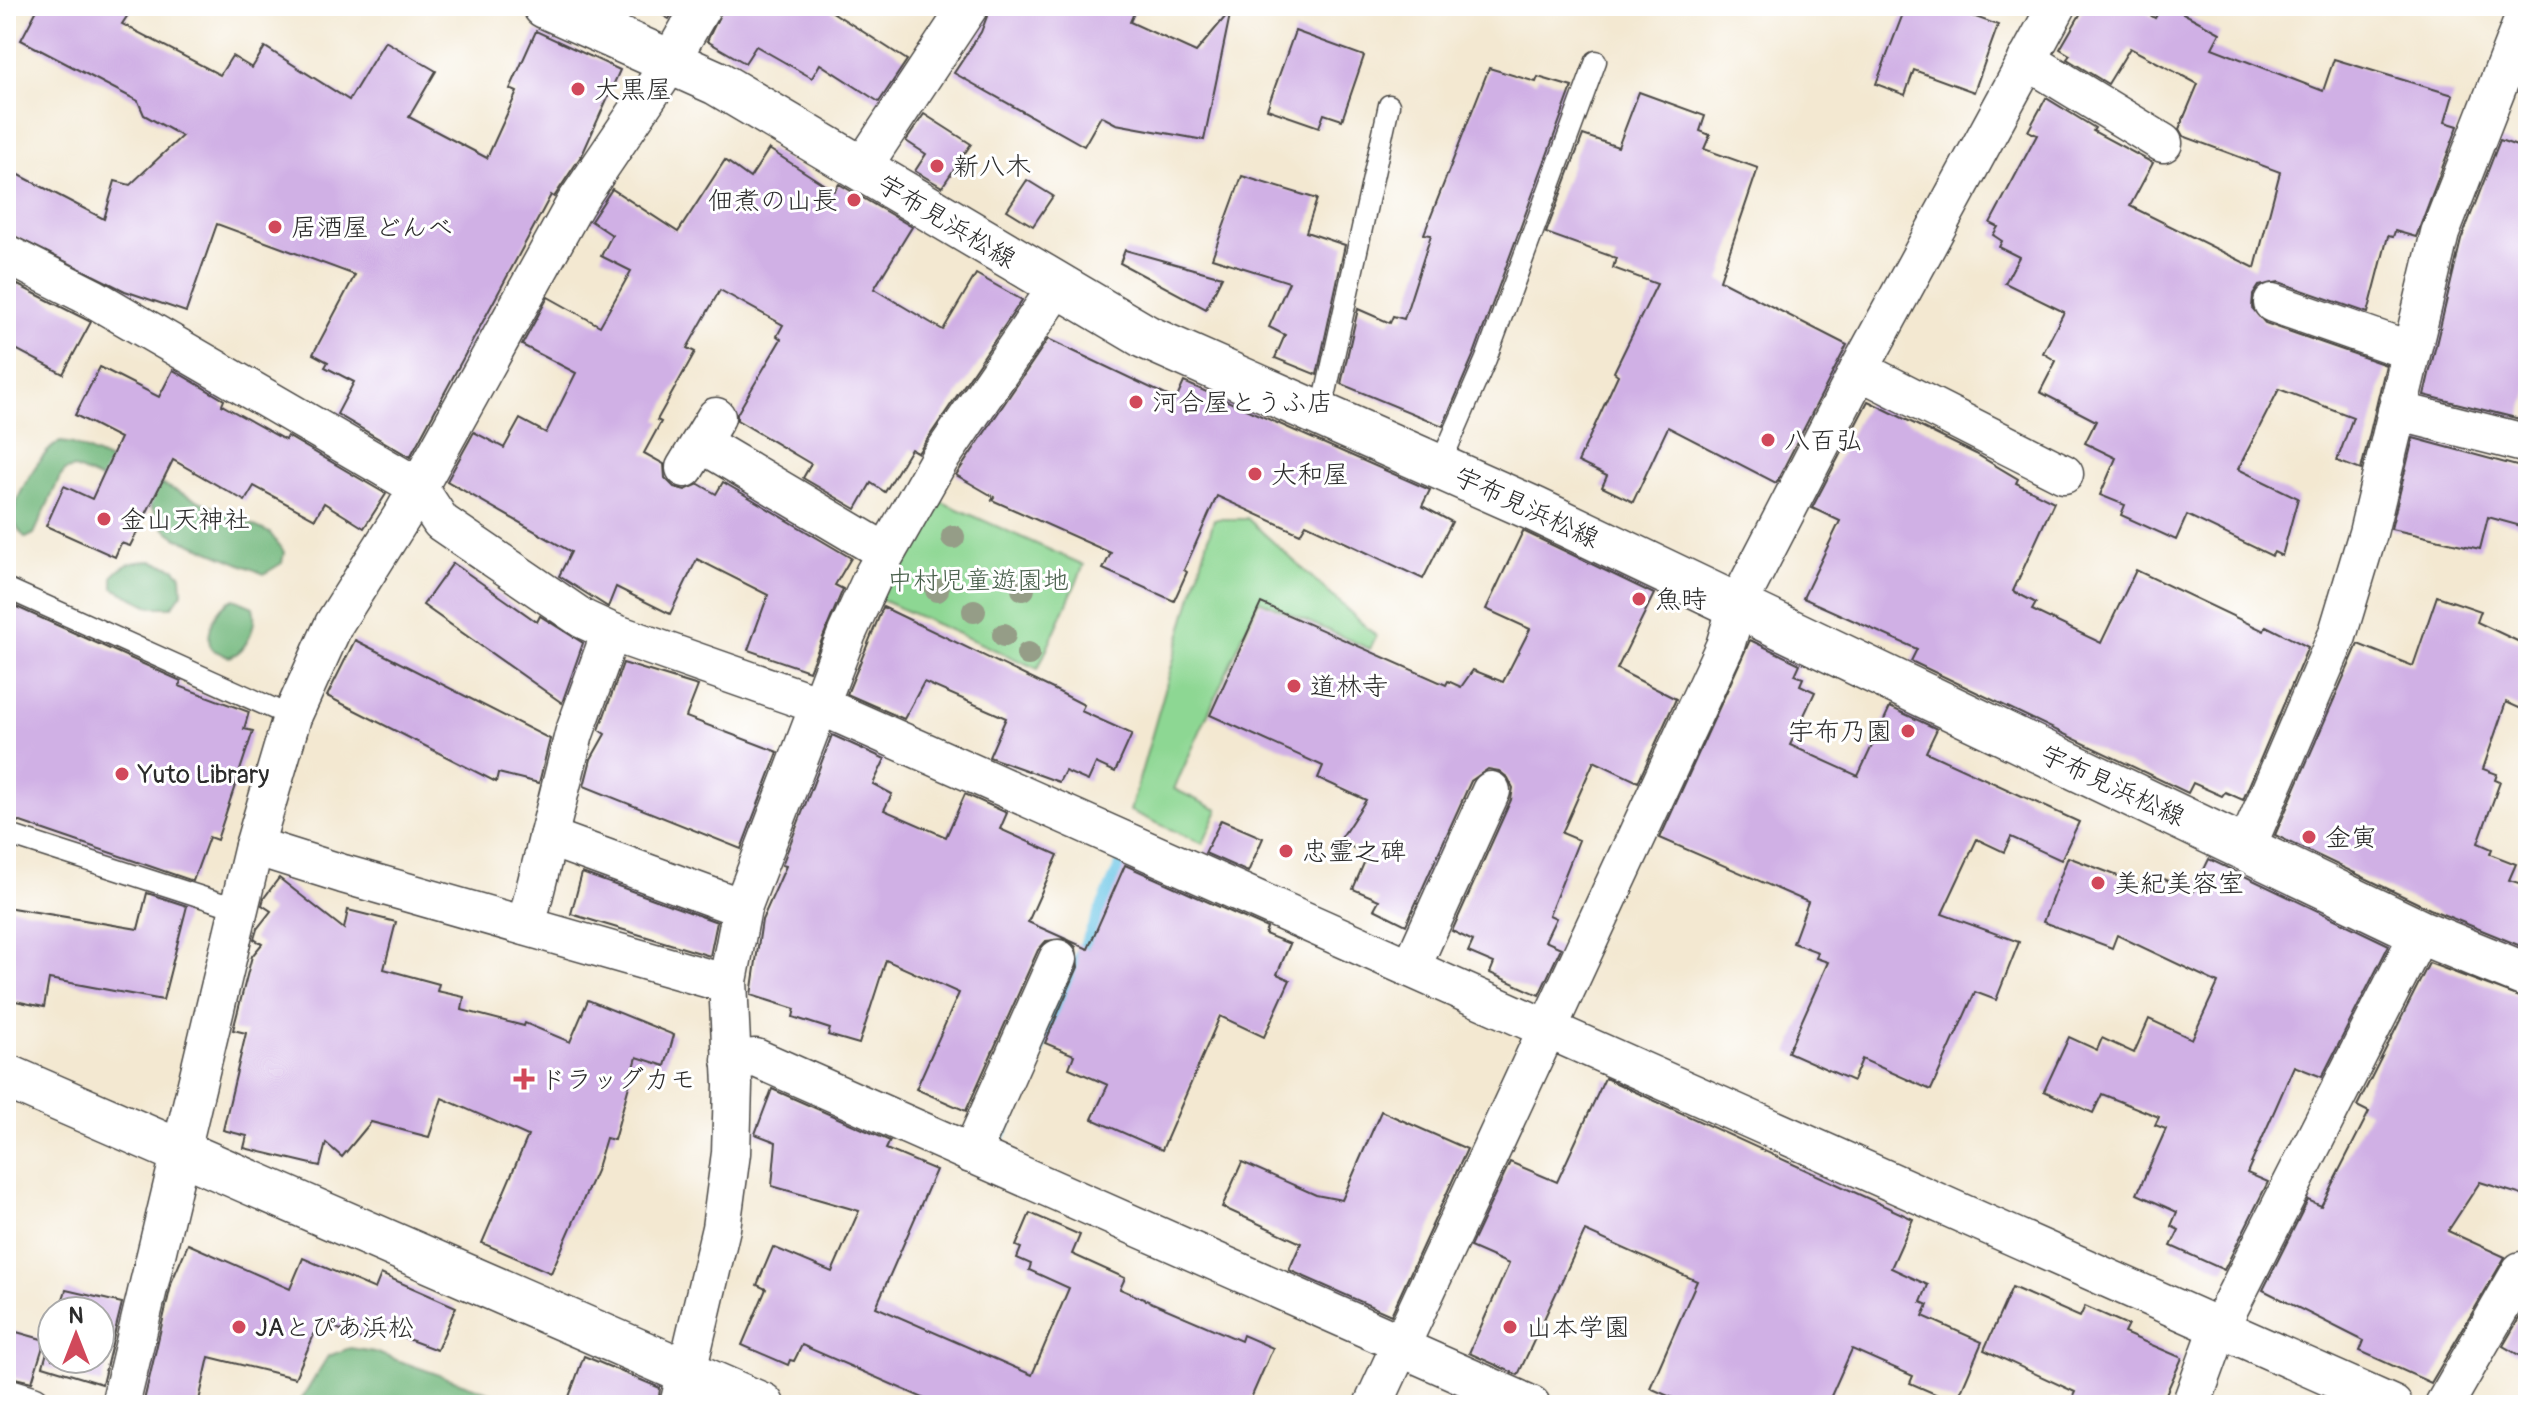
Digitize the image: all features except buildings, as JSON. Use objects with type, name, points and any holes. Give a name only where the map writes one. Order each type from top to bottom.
[{"type":"main road","name":"宇布見浜松線","points":[[545,6],[671,60],[759,107],[1057,288],[1146,337],[1439,467],[1737,606],[2420,932],[2528,976]]},
{"type":"main road","points":[[6,1076],[180,1152],[684,1389],[762,1405]]},
{"type":"street","points":[[120,1405],[254,846],[292,717],[334,624],[418,487],[575,204],[671,60],[702,6]]},
{"type":"street","points":[[861,169],[969,6]]},
{"type":"street","points":[[1373,1405],[1725,646],[1737,606],[1859,370],[2057,6]]},
{"type":"street","points":[[2246,848],[2337,636],[2368,533],[2440,233],[2528,8]]},
{"type":"street","points":[[2027,60],[2163,143]]},
{"type":"street","points":[[6,254],[93,298],[418,487],[441,522],[556,603],[611,632],[819,705],[2393,1405]]},
{"type":"street","points":[[684,1389],[721,1228],[733,1119],[728,981],[742,908],[819,705],[885,552],[939,460],[1057,288]]},
{"type":"street","points":[[2273,303],[2411,351]]},
{"type":"street","points":[[1859,370],[2064,474]]},
{"type":"street","points":[[2397,411],[2528,444]]},
{"type":"street","points":[[701,443],[885,552]]},
{"type":"street","points":[[526,926],[574,734],[611,632]]},
{"type":"street","points":[[1411,968],[1491,791]]},
{"type":"street","points":[[548,837],[742,908]]},
{"type":"street","points":[[254,846],[710,979],[728,981]]},
{"type":"street","points":[[2191,1405],[2219,1328],[2420,932]]},
{"type":"street","points":[[971,1154],[1058,959]]},
{"type":"street","points":[[731,1060],[756,1058],[1531,1405]]},
{"type":"street","points":[[2444,1405],[2521,1271]]},
{"type":"street","points":[[6,1397],[32,1405]]},
{"type":"lane","points":[[1439,467],[1486,359],[1596,61]]},
{"type":"lane","points":[[1321,415],[1389,105]]},
{"type":"lane","points":[[6,588],[292,717]]},
{"type":"lane","points":[[6,834],[239,909]]},
{"type":"green space","points":[[61,442],[73,444],[270,533],[284,552],[282,563],[264,574],[176,537],[165,529],[146,500],[75,468],[66,470],[60,477],[34,534],[26,538],[18,528],[15,508],[38,463]]},
{"type":"green space","name":"中村児童遊園地","points":[[933,498],[1084,565],[1038,669],[879,599]]},
{"type":"green space","points":[[1214,519],[1248,519],[1376,636],[1370,649],[1259,600],[1174,789],[1218,810],[1203,844],[1130,811]]},
{"type":"green space","points":[[152,561],[174,568],[181,575],[182,593],[172,607],[151,607],[113,588],[113,576],[121,568],[136,562]]},
{"type":"green space","points":[[234,599],[253,607],[254,621],[246,643],[229,657],[211,649],[210,635],[217,613]]},
{"type":"green space","points":[[350,1348],[374,1352],[525,1405],[298,1405],[328,1356]]},
{"type":"waterway","points":[[1001,1134],[1123,860]]},
{"type":"place","name":"大黒屋","points":[[578,89]]},
{"type":"place","name":"新八木","points":[[937,166]]},
{"type":"place","name":"佃煮の山長","points":[[854,200]]},
{"type":"place","name":"居酒屋 どんべ","points":[[275,227]]},
{"type":"place","name":"河合屋とうふ店","points":[[1136,402]]},
{"type":"place","name":"八百弘","points":[[1768,440]]},
{"type":"place","name":"大和屋","points":[[1255,474]]},
{"type":"place","name":"金山天神社","points":[[104,519]]},
{"type":"place","name":"魚時","points":[[1639,599]]},
{"type":"place","name":"道林寺","points":[[1294,686]]},
{"type":"place","name":"宇布乃園","points":[[1908,731]]},
{"type":"place","name":"Yuto Library","points":[[122,774]]},
{"type":"place","name":"金寅","points":[[2309,837]]},
{"type":"place","name":"忠霊之碑","points":[[1286,851]]},
{"type":"place","name":"美紀美容室","points":[[2098,883]]},
{"type":"place","name":"ドラッグカモ","points":[[524,1079]]},
{"type":"place","name":"JAとぴあ浜松","points":[[239,1327]]},
{"type":"place","name":"山本学園","points":[[1510,1327]]}]
